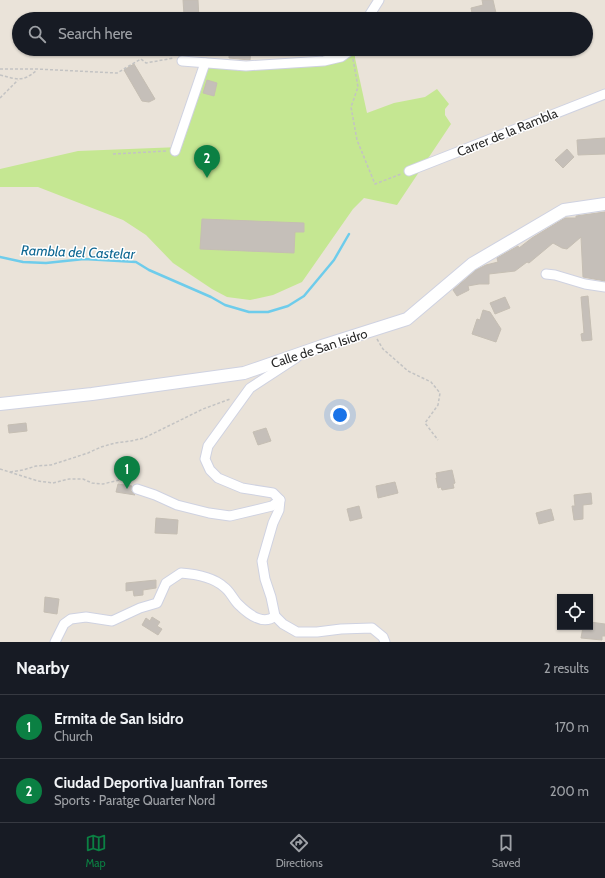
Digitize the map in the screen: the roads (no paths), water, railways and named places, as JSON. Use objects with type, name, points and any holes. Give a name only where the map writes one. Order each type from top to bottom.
[{"type":"street","points":[[371,12],[378,0]]},
{"type":"street","points":[[182,61],[246,66],[324,61],[342,56]]},
{"type":"street","points":[[175,151],[205,63]]},
{"type":"street","name":"Carrer de la Rambla","points":[[409,171],[605,94]]},
{"type":"street","name":"Calle de San Isidro","points":[[0,404],[92,394],[244,373],[407,319],[472,264],[564,210],[605,204]]},
{"type":"street","points":[[546,274],[555,275],[585,284],[605,287]]},
{"type":"street","points":[[280,500],[273,493],[242,488],[218,478],[210,470],[205,459],[208,446],[250,388],[306,352]]},
{"type":"street","points":[[137,489],[177,504],[209,513],[230,516],[272,506],[280,500]]},
{"type":"street","points":[[280,500],[279,510],[272,522],[262,561],[265,579],[275,616],[283,624],[297,632],[372,628],[382,637],[385,642]]},
{"type":"street","points":[[55,642],[64,624],[71,619],[86,617],[112,621],[140,608],[157,603],[166,583],[180,573],[193,574],[210,579],[224,587],[238,604],[252,616],[264,620],[271,620],[275,616]]},
{"type":"waterway","name":"Rambla del Castelar","points":[[0,257],[23,262],[46,263],[84,259],[136,262],[149,270],[211,297],[225,305],[249,312],[268,312],[288,306],[304,296],[334,260],[349,234]]},
{"type":"place","name":"Ciudad Deportiva Juanfran Torres","points":[[207,178]]},
{"type":"place","name":"Ermita de San Isidro","points":[[127,489]]}]
